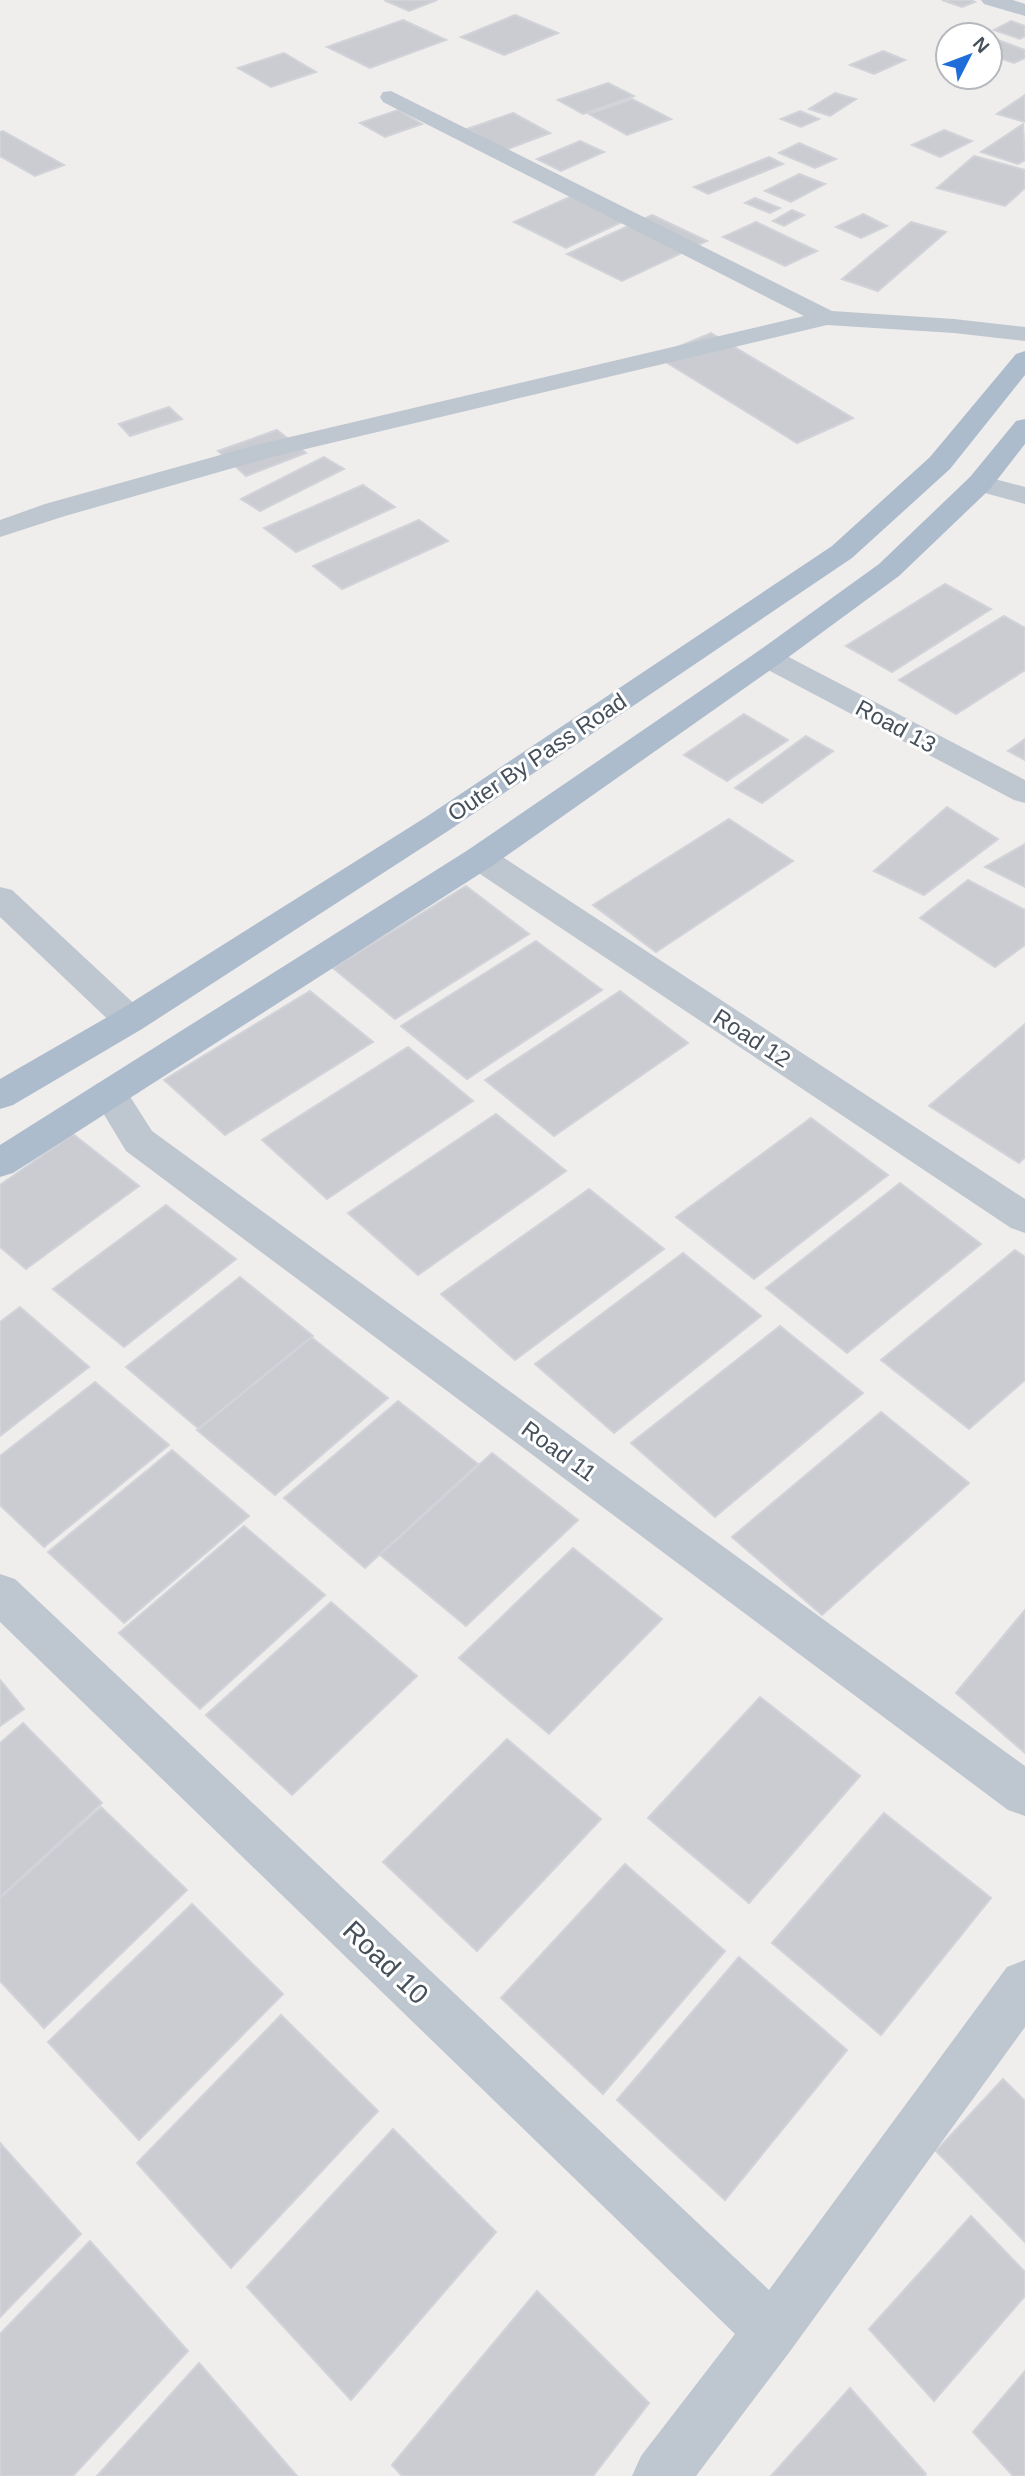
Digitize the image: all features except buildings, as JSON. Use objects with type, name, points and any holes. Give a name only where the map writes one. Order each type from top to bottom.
[{"type":"main road","name":"Outer By Pass Road","points":[[0,1096],[131,1020],[437,824],[842,552],[940,463],[1025,359]]},
{"type":"main road","points":[[0,1163],[480,858],[768,658],[889,570],[980,483],[1025,427]]},
{"type":"street","points":[[990,0],[1025,10]]},
{"type":"street","points":[[391,97],[827,318]]},
{"type":"street","points":[[0,529],[55,510],[265,451],[827,318],[954,326],[1025,334]]},
{"type":"street","points":[[980,483],[1025,496]]},
{"type":"street","name":"Road 13","points":[[768,658],[1025,793]]},
{"type":"street","name":"Road 12","points":[[480,858],[1025,1218]]},
{"type":"street","points":[[0,898],[131,1020]]},
{"type":"street","name":"Road 11","points":[[108,1093],[139,1141],[1025,1794]]},
{"type":"street","name":"Road 10","points":[[0,1592],[772,2331]]},
{"type":"street","points":[[661,2476],[772,2331],[1025,1985]]}]
